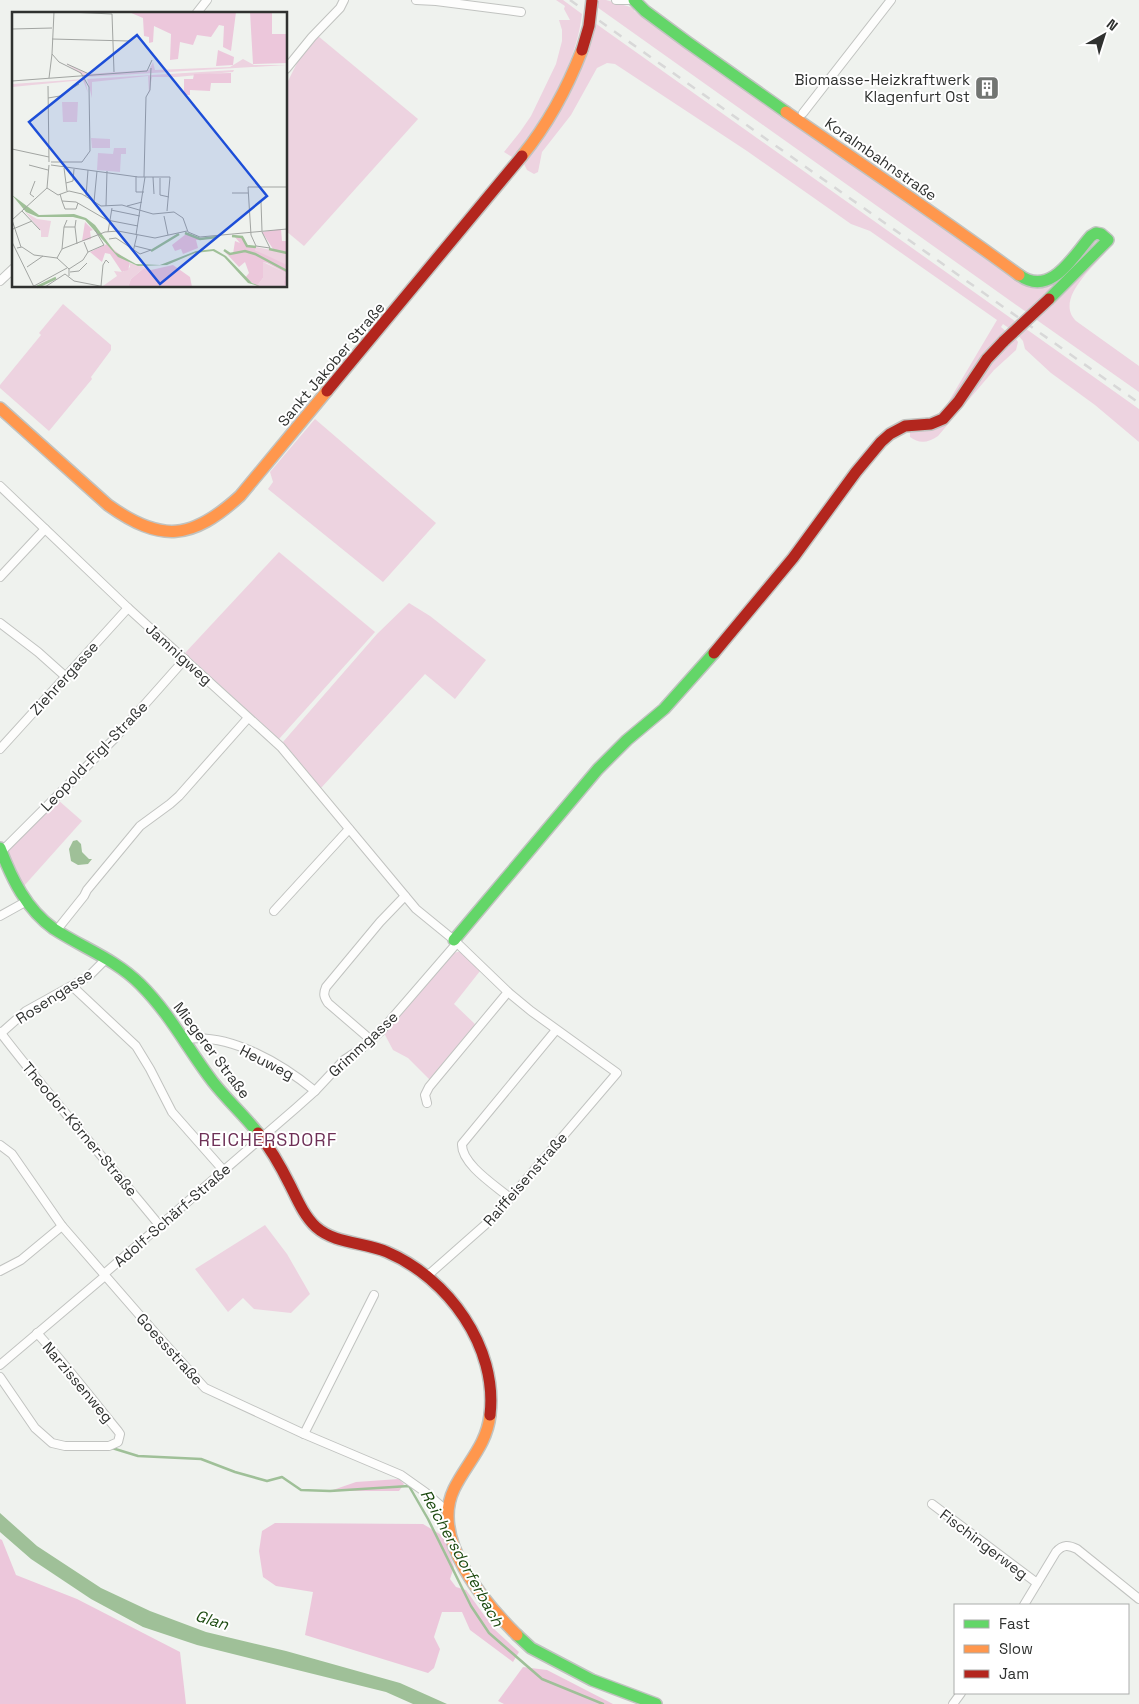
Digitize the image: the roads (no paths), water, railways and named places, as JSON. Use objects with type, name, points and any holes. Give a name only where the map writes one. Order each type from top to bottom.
[{"type":"main road","name":"Sankt Jakober Straße","points":[[0,408],[108,505],[121,516],[136,524],[155,530],[176,532],[200,527],[213,520],[228,509],[240,496],[520,160],[557,106],[575,71],[588,26],[592,0]]},
{"type":"main road","name":"Koralmbahnstraße","points":[[456,942],[598,769],[627,740],[664,709],[700,670],[794,558],[834,502],[881,442],[890,434],[905,426],[931,424],[943,419],[958,402],[991,354],[1050,299],[1108,240],[1101,234],[1096,233],[1091,236],[1062,270],[1044,282],[1033,283],[1022,279],[951,225],[890,185],[687,42],[645,11],[634,0]]},
{"type":"main road","name":"Miegerer Straße","points":[[1,850],[12,876],[26,901],[35,912],[56,931],[107,958],[129,974],[166,1013],[186,1039],[217,1087],[262,1137],[283,1171],[305,1214],[315,1226],[328,1235],[387,1251],[426,1277],[453,1303],[463,1316],[485,1356],[491,1378],[492,1409],[487,1433],[476,1455],[456,1485],[449,1502],[448,1522],[452,1542],[470,1581],[496,1615],[530,1647],[597,1683],[656,1704]]},
{"type":"street","points":[[198,12],[207,0]]},
{"type":"street","points":[[288,66],[312,36],[336,13],[344,0]]},
{"type":"street","points":[[416,0],[521,12]]},
{"type":"street","points":[[616,0],[628,0]]},
{"type":"street","points":[[803,113],[890,0]]},
{"type":"street","points":[[0,282],[12,270]]},
{"type":"street","name":"Jamnigweg","points":[[0,486],[128,608],[281,747],[416,909],[456,942],[508,992],[556,1030],[617,1074]]},
{"type":"street","points":[[0,577],[45,529]]},
{"type":"street","name":"Ziehrergasse","points":[[0,749],[128,608]]},
{"type":"street","points":[[0,623],[38,652],[66,677]]},
{"type":"street","name":"Leopold-Figl-Straße","points":[[1,850],[114,739],[185,659]]},
{"type":"street","points":[[56,931],[140,826],[179,796],[248,718]]},
{"type":"street","points":[[274,911],[349,829]]},
{"type":"street","points":[[371,1040],[328,1003],[324,998],[324,992],[326,987],[380,922],[405,896]]},
{"type":"street","points":[[0,916],[26,901]]},
{"type":"street","name":"Grimmgasse","points":[[262,1137],[315,1091],[338,1065],[371,1040],[456,942]]},
{"type":"street","name":"Rosengasse","points":[[0,1033],[26,1011],[96,971],[107,958]]},
{"type":"street","points":[[72,986],[136,1046],[172,1112],[224,1171]]},
{"type":"street","points":[[427,1103],[425,1095],[429,1087],[508,992]]},
{"type":"street","points":[[510,1198],[474,1168],[462,1152],[462,1144],[556,1030]]},
{"type":"street","name":"Theodor-Körner-Straße","points":[[0,1033],[49,1094],[109,1162],[160,1226]]},
{"type":"street","name":"Heuweg","points":[[186,1039],[218,1041],[238,1046],[286,1069],[315,1091]]},
{"type":"street","name":"Raiffeisenstraße","points":[[426,1277],[488,1224],[617,1074]]},
{"type":"street","name":"Adolf-Schärf-Straße","points":[[0,1365],[38,1334],[262,1137]]},
{"type":"street","name":"Goessstraße","points":[[0,1145],[12,1154],[62,1226],[205,1388],[304,1434],[401,1475],[448,1512]]},
{"type":"street","points":[[0,1271],[21,1260],[62,1226]]},
{"type":"street","points":[[304,1434],[374,1295]]},
{"type":"street","name":"Narzissenweg","points":[[0,1377],[35,1428],[52,1443],[65,1446],[108,1446],[118,1442],[120,1434],[118,1431],[38,1334]]},
{"type":"street","name":"Fischingerweg","points":[[932,1504],[1037,1583]]},
{"type":"street","points":[[1025,1604],[1056,1552],[1066,1545],[1078,1549],[1139,1599]]},
{"type":"street","points":[[952,1704],[960,1694]]},
{"type":"waterway","name":"Reichersdorferbach","points":[[112,1448],[138,1456],[201,1459],[235,1472],[267,1481],[282,1477],[301,1490],[330,1491],[409,1486],[428,1519],[471,1606],[489,1633],[542,1679],[603,1704]]},
{"type":"railway","points":[[570,0],[1139,403]]},
{"type":"place","name":"Biomasse-Heizkraftwerk Klagenfurt Ost","points":[[987,88]]},
{"type":"district","name":"REICHERSDORF","points":[[268,1139]]},
{"type":"water label","name":"Glan","points":[[212,1620]]}]
